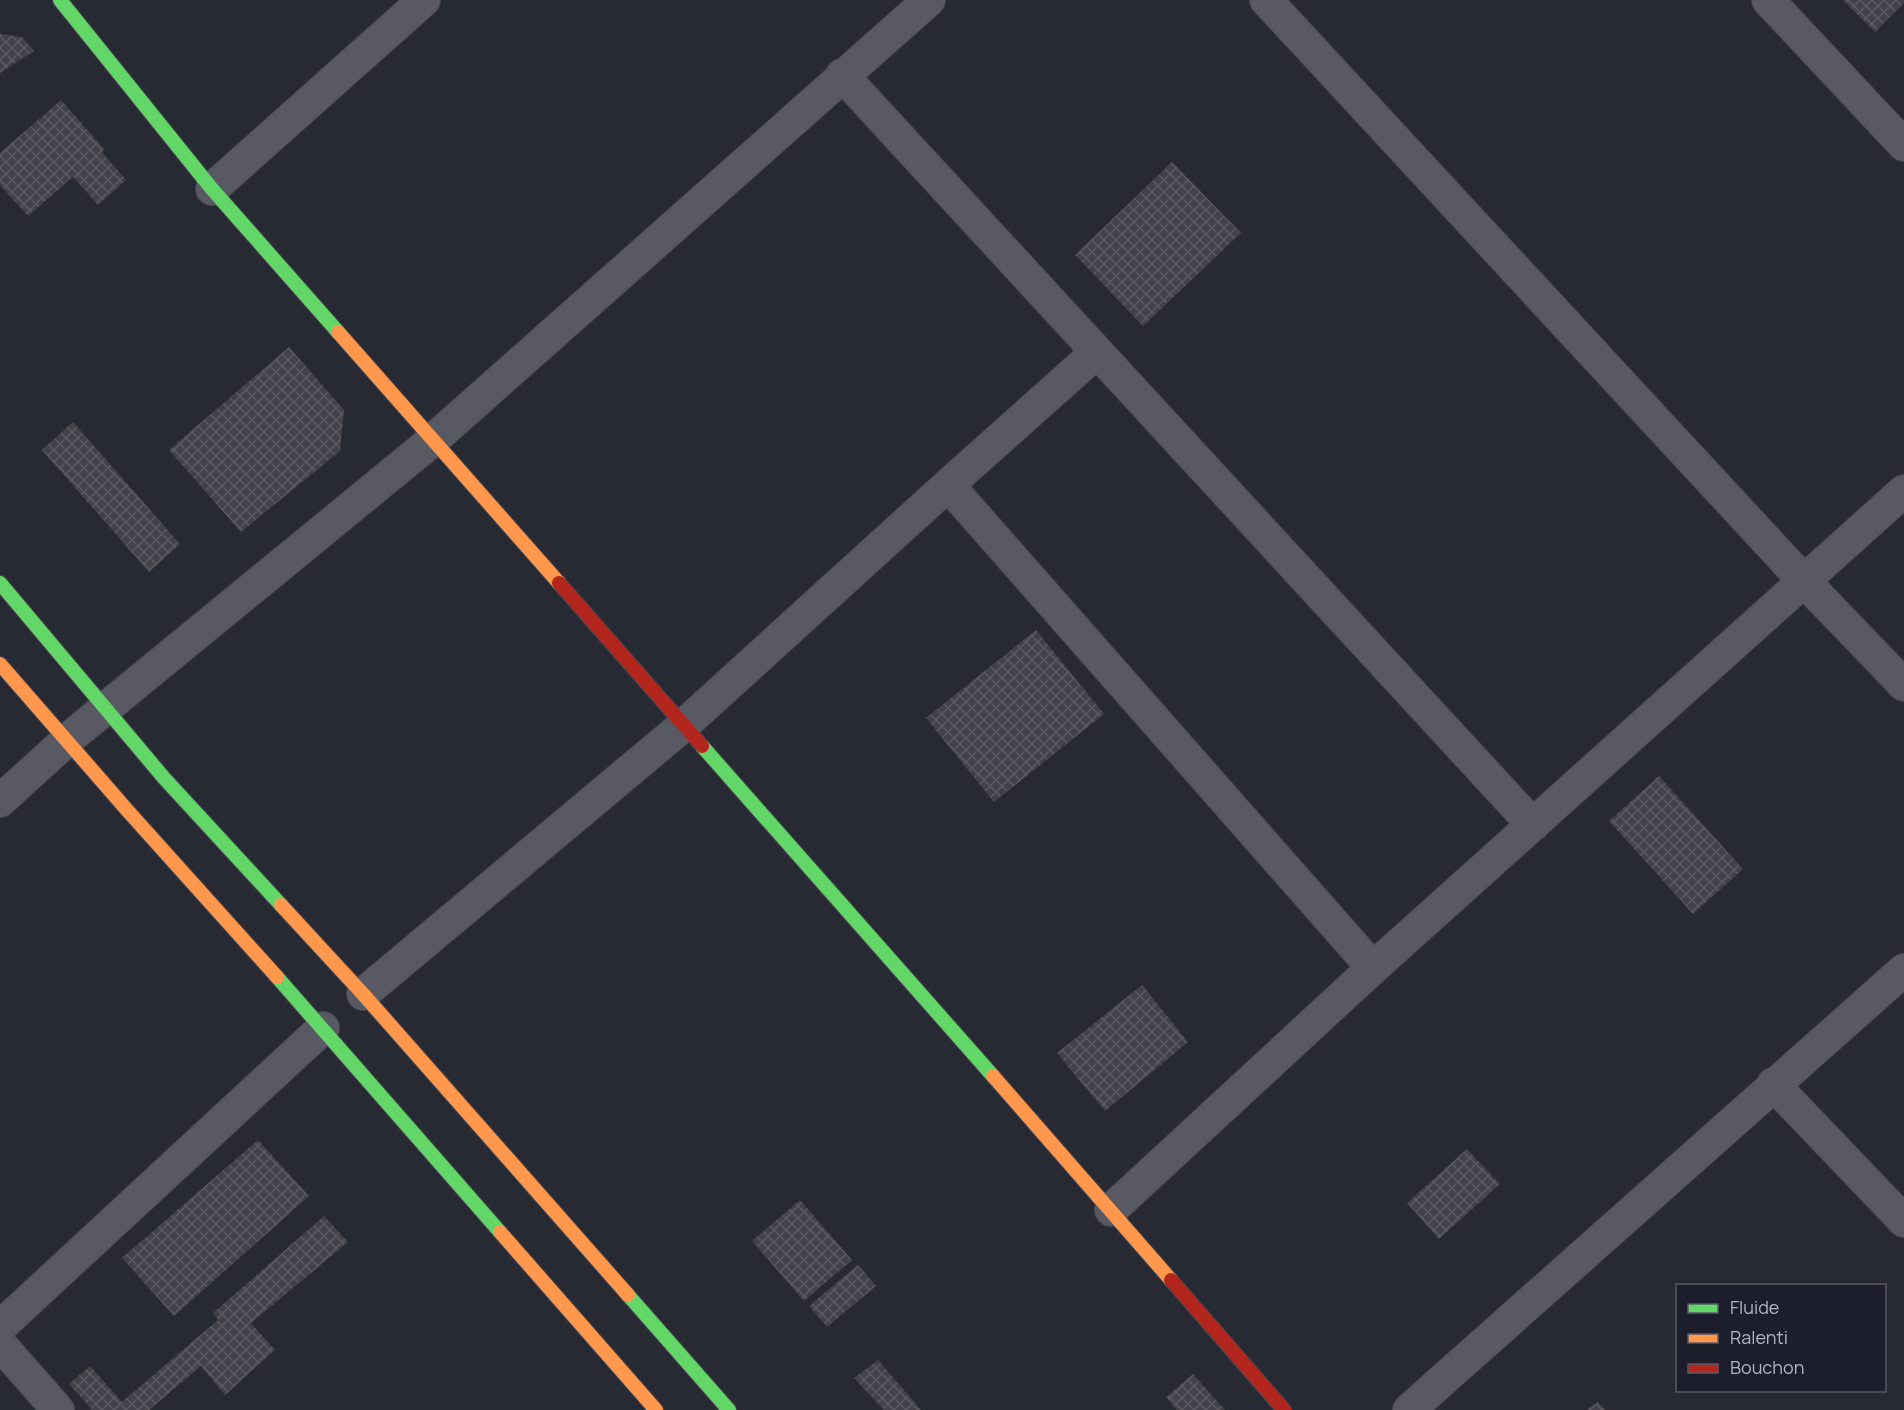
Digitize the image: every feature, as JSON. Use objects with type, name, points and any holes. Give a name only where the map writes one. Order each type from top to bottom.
[{"type":"street","points":[[60,0],[212,189],[1111,1210],[1284,1410]]},
{"type":"street","points":[[212,189],[424,0]]},
{"type":"street","points":[[0,801],[67,740],[433,440],[929,0]]},
{"type":"street","points":[[1266,0],[1804,581],[1904,685]]},
{"type":"street","points":[[1768,0],[1904,145]]},
{"type":"street","points":[[842,75],[1533,825]]},
{"type":"street","points":[[363,994],[684,725],[1097,352]]},
{"type":"street","points":[[948,485],[1372,968]]},
{"type":"street","points":[[1111,1210],[1372,968],[1904,491]]},
{"type":"street","points":[[0,583],[164,778],[363,994],[729,1410]]},
{"type":"street","points":[[0,664],[127,810],[323,1028],[656,1410]]},
{"type":"street","points":[[1409,1410],[1773,1084],[1904,970]]},
{"type":"street","points":[[0,1327],[323,1028]]},
{"type":"street","points":[[1773,1084],[1904,1221]]},
{"type":"street","points":[[0,1344],[58,1410]]},
{"type":"building","points":[[1843,0],[1904,0],[1904,3],[1875,32]]},
{"type":"building","points":[[0,34],[22,37],[34,51],[0,73]]},
{"type":"building","points":[[61,100],[104,149],[102,152],[126,180],[98,205],[73,177],[28,216],[0,185],[0,153]]},
{"type":"building","points":[[1172,162],[1241,233],[1143,326],[1075,255]]},
{"type":"building","points":[[289,347],[344,410],[340,451],[241,532],[169,450]]},
{"type":"building","points":[[73,422],[180,544],[149,572],[42,450]]},
{"type":"building","points":[[1036,630],[1104,714],[994,802],[926,718]]},
{"type":"building","points":[[1659,776],[1743,869],[1693,914],[1609,821]]},
{"type":"building","points":[[1142,985],[1188,1042],[1105,1111],[1057,1053]]},
{"type":"building","points":[[258,1140],[309,1196],[174,1316],[122,1258]]},
{"type":"building","points":[[1467,1149],[1500,1184],[1439,1239],[1407,1203]]},
{"type":"building","points":[[800,1200],[852,1260],[804,1301],[752,1241]]},
{"type":"building","points":[[324,1216],[348,1242],[251,1323],[275,1350],[225,1395],[201,1366],[149,1410],[92,1410],[69,1384],[90,1366],[122,1402],[218,1320],[213,1313]]},
{"type":"building","points":[[858,1265],[876,1286],[827,1327],[809,1306]]},
{"type":"building","points":[[878,1360],[921,1410],[884,1410],[854,1378]]},
{"type":"building","points":[[1193,1374],[1225,1410],[1177,1410],[1166,1397]]},
{"type":"building","points":[[1598,1402],[1605,1410],[1587,1410]]},
{"type":"traffic: fast","points":[[60,0],[212,189],[338,332]]},
{"type":"traffic: fast","points":[[0,583],[164,778],[281,905]]},
{"type":"traffic: fast","points":[[702,746],[993,1076]]},
{"type":"traffic: fast","points":[[277,977],[500,1232]]},
{"type":"traffic: fast","points":[[628,1295],[729,1410]]},
{"type":"traffic: slow","points":[[338,332],[559,583]]},
{"type":"traffic: slow","points":[[0,664],[277,977]]},
{"type":"traffic: slow","points":[[281,905],[363,994],[628,1295]]},
{"type":"traffic: slow","points":[[993,1076],[1171,1280]]},
{"type":"traffic: slow","points":[[500,1232],[656,1410]]},
{"type":"traffic: jam","points":[[559,583],[702,746]]},
{"type":"traffic: jam","points":[[1171,1280],[1284,1410]]}]
